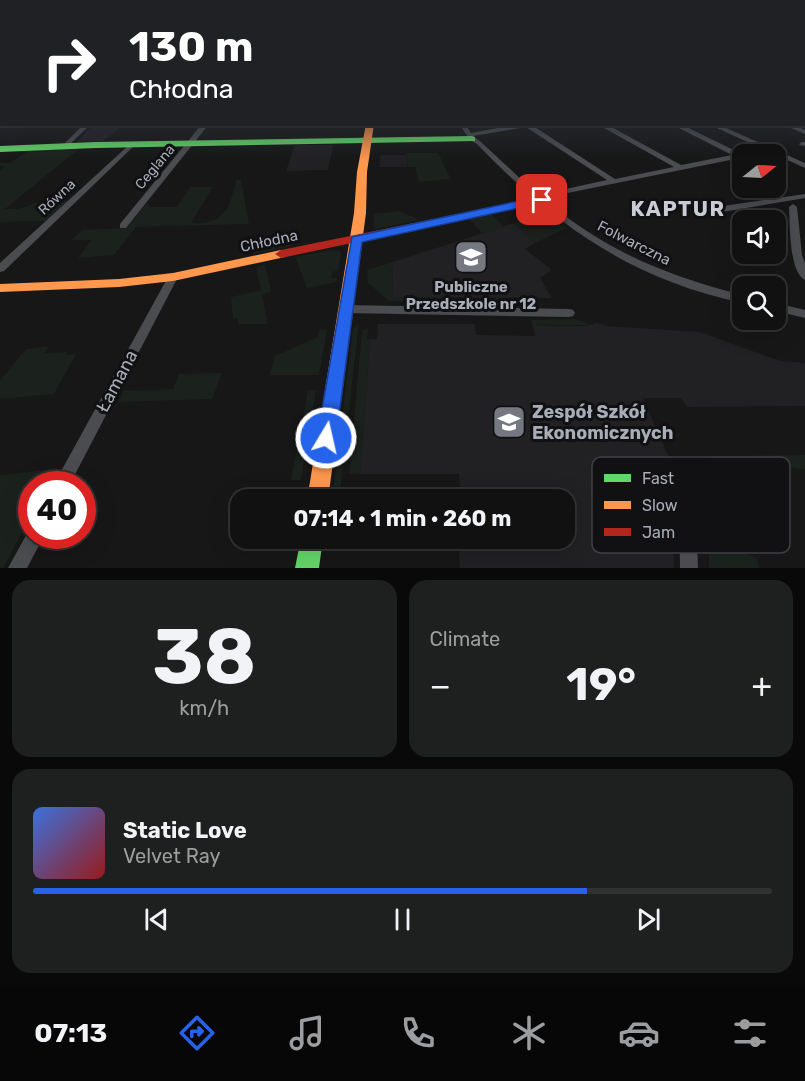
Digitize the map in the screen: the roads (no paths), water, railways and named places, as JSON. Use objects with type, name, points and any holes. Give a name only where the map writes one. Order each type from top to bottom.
[{"type":"street","points":[[66,146],[86,126]]},
{"type":"street","name":"Ceglana","points":[[123,226],[204,126]]},
{"type":"street","points":[[319,489],[360,213],[366,195],[370,126]]},
{"type":"street","points":[[370,141],[376,126]]},
{"type":"street","name":"Folwarczna","points":[[463,126],[471,137],[585,235],[625,258],[669,277],[732,296]]},
{"type":"street","points":[[0,149],[471,137],[518,126]]},
{"type":"street","points":[[530,126],[613,182]]},
{"type":"street","points":[[604,126],[681,168]]},
{"type":"street","points":[[678,126],[732,150]]},
{"type":"street","points":[[716,126],[756,144]]},
{"type":"street","points":[[790,126],[805,132]]},
{"type":"street","name":"Równa","points":[[0,269],[132,144]]},
{"type":"street","name":"Chłodna","points":[[0,288],[119,283],[172,277],[732,157]]},
{"type":"street","points":[[786,157],[805,166]]},
{"type":"street","points":[[716,210],[805,196]]},
{"type":"street","points":[[793,207],[797,255],[805,277]]},
{"type":"street","name":"Łamana","points":[[69,471],[172,277]]},
{"type":"street","points":[[345,309],[569,313]]},
{"type":"street","points":[[786,310],[805,314]]},
{"type":"street","points":[[17,568],[28,549]]},
{"type":"street","points":[[307,568],[310,549]]},
{"type":"street","points":[[689,553],[689,568]]},
{"type":"place","name":"Publiczne Przedszkole nr 12","points":[[471,257]]},
{"type":"place","name":"Zespół Szkół Ekonomicznych","points":[[509,422]]},
{"type":"district","name":"KAPTUR","points":[[678,208]]}]
